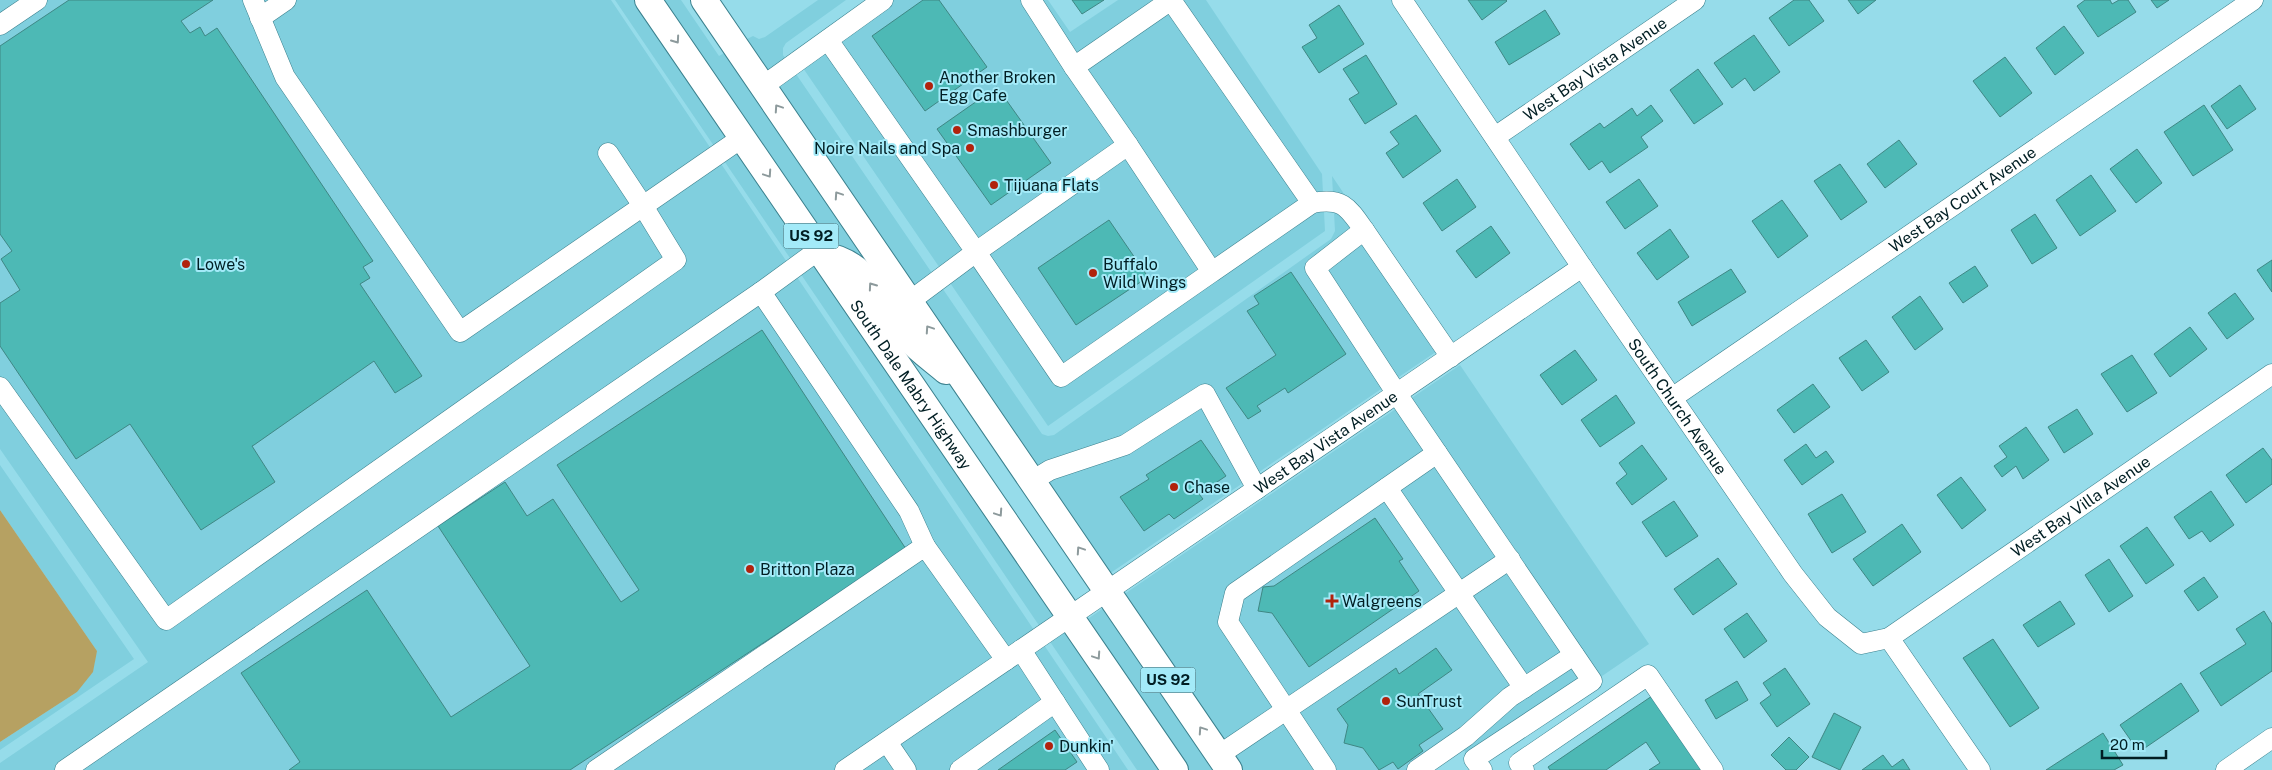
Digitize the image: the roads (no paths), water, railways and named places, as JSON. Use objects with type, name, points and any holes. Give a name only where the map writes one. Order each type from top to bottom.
[{"type":"main road","name":"South Dale Mabry Highway","points":[[648,0],[1175,770]]},
{"type":"main road","name":"US 92","points":[[704,0],[1224,762]]},
{"type":"main road","points":[[822,252],[838,257],[863,274],[908,337],[976,398]]},
{"type":"street","points":[[0,25],[37,0]]},
{"type":"street","points":[[286,0],[256,9],[285,77],[460,332],[743,138]]},
{"type":"street","points":[[763,86],[883,0]]},
{"type":"street","points":[[1031,0],[1212,272]]},
{"type":"street","points":[[1074,67],[1171,0],[1312,203]]},
{"type":"street","name":"South Church Avenue","points":[[1402,0],[1582,267],[1793,574],[1827,617],[1861,644],[1889,638]]},
{"type":"street","name":"West Bay Vista Avenue","points":[[1495,137],[1695,0]]},
{"type":"street","name":"West Bay Court Avenue","points":[[1672,398],[2253,0]]},
{"type":"street","points":[[828,40],[976,252],[1060,377],[1312,203],[1328,200],[1348,208],[1451,357]]},
{"type":"street","points":[[910,301],[1128,145]]},
{"type":"street","points":[[0,387],[166,620],[676,260],[608,153]]},
{"type":"street","points":[[1364,230],[1315,268],[1397,394],[1592,681],[1474,759],[1482,770]]},
{"type":"street","points":[[65,770],[822,252]]},
{"type":"street","name":"West Bay Vista Avenue","points":[[845,770],[1582,267]]},
{"type":"street","points":[[761,292],[908,511],[925,546],[1055,702],[1099,770]]},
{"type":"street","name":"West Bay Villa Avenue","points":[[1889,638],[2272,374]]},
{"type":"street","points":[[1032,481],[1050,470],[1125,445],[1204,394],[1257,489]]},
{"type":"street","points":[[1326,770],[1228,622],[1235,593],[1437,453]]},
{"type":"street","points":[[1387,488],[1524,688]]},
{"type":"street","points":[[596,770],[925,546]]},
{"type":"street","points":[[1224,762],[1286,710],[1510,559]]},
{"type":"street","points":[[1889,638],[1980,770]]},
{"type":"street","points":[[1417,770],[1466,736],[1510,697],[1574,655]]},
{"type":"street","points":[[1524,770],[1519,763],[1648,675],[1713,770]]},
{"type":"street","points":[[960,770],[1055,702]]},
{"type":"street","points":[[2226,770],[2272,738]]},
{"type":"street","points":[[886,742],[906,770]]},
{"type":"place","name":"Another Broken Egg Cafe","points":[[929,86]]},
{"type":"place","name":"Smashburger","points":[[957,130]]},
{"type":"place","name":"Noire Nails and Spa","points":[[970,148]]},
{"type":"place","name":"Tijuana Flats","points":[[994,185]]},
{"type":"place","name":"Lowe's","points":[[186,264]]},
{"type":"place","name":"Buffalo Wild Wings","points":[[1093,273]]},
{"type":"place","name":"Chase","points":[[1174,487]]},
{"type":"place","name":"Britton Plaza","points":[[750,569]]},
{"type":"place","name":"Walgreens","points":[[1332,601]]},
{"type":"place","name":"SunTrust","points":[[1386,701]]},
{"type":"place","name":"Dunkin'","points":[[1049,746]]}]
